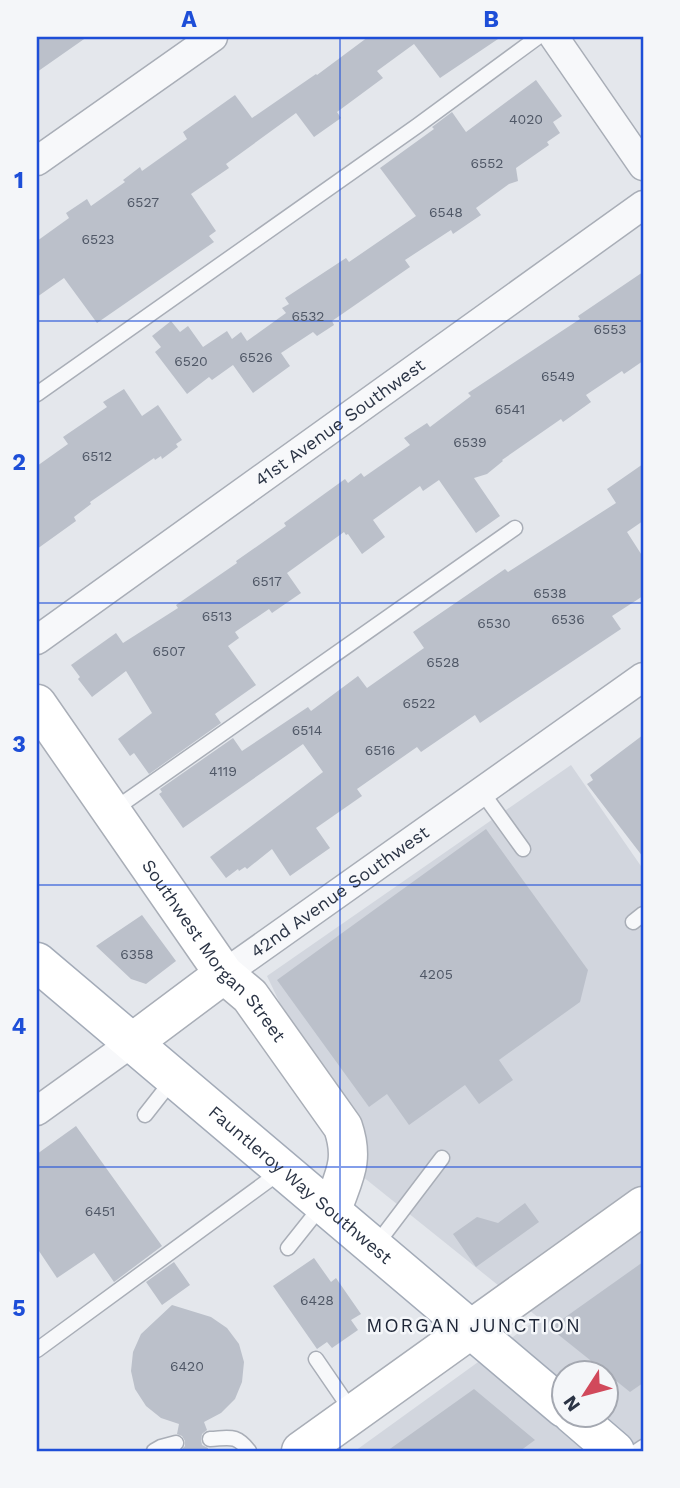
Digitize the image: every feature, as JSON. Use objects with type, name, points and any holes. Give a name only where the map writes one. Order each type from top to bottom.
[{"type":"main road","name":"Southwest Morgan Street","points":[[37,704],[224,974],[250,996],[344,1127],[350,1146],[350,1161],[328,1207]]},
{"type":"main road","name":"Fauntleroy Way Southwest","points":[[37,962],[550,1395]]},
{"type":"main road","name":"42nd Avenue Southwest","points":[[133,1042],[224,974]]},
{"type":"main road","points":[[317,1447],[353,1414],[643,1206]]},
{"type":"main road","points":[[591,1428],[621,1449]]},
{"type":"street","points":[[37,161],[213,37]]},
{"type":"street","points":[[554,37],[643,166]]},
{"type":"street","name":"41st Avenue Southwest","points":[[37,640],[643,205]]},
{"type":"street","name":"42nd Avenue Southwest","points":[[224,974],[643,677]]},
{"type":"street","name":"42nd Avenue Southwest","points":[[37,1111],[133,1042]]},
{"type":"lane","points":[[37,394],[406,134],[538,37]]},
{"type":"lane","points":[[111,812],[514,528]]},
{"type":"lane","points":[[482,792],[523,849]]},
{"type":"lane","points":[[145,1115],[175,1077]]},
{"type":"lane","points":[[375,1246],[442,1158]]},
{"type":"lane","points":[[37,1350],[284,1169]]},
{"type":"lane","points":[[288,1248],[328,1207]]},
{"type":"lane","points":[[316,1359],[353,1414]]},
{"type":"lane","points":[[210,1439],[234,1437],[249,1451]]},
{"type":"lane","points":[[154,1451],[176,1443]]},
{"type":"shaded area","points":[[571,765],[643,869],[643,1451],[355,1451],[539,1318],[362,1176],[267,976]]},
{"type":"building","points":[[37,37],[87,37],[37,72]]},
{"type":"building","points":[[368,37],[501,37],[440,78],[414,44],[377,71],[383,78],[337,112],[341,118],[314,137],[296,113],[226,164],[229,168],[191,194],[216,231],[209,236],[214,242],[97,323],[64,278],[37,297],[37,241],[69,218],[66,213],[87,199],[91,206],[125,182],[123,180],[140,167],[142,171],[187,139],[183,132],[235,95],[252,118]]},
{"type":"building","points":[[536,80],[562,116],[553,122],[560,133],[547,142],[549,145],[516,168],[518,181],[509,184],[476,208],[481,215],[453,234],[451,230],[405,260],[410,267],[332,321],[334,325],[317,336],[313,332],[281,353],[290,366],[253,393],[233,365],[212,380],[209,377],[187,394],[155,352],[161,347],[152,336],[171,321],[180,332],[188,326],[203,347],[227,331],[232,339],[241,332],[247,341],[286,313],[282,308],[289,304],[285,298],[346,258],[349,262],[416,216],[380,168],[434,129],[432,127],[452,112],[466,132]]},
{"type":"building","points":[[643,272],[643,361],[624,374],[622,371],[586,395],[591,402],[563,422],[561,419],[502,460],[487,474],[474,478],[500,516],[476,533],[439,480],[423,491],[420,486],[373,520],[385,537],[362,554],[344,532],[287,573],[301,593],[272,613],[269,609],[235,632],[239,638],[228,646],[256,685],[215,714],[221,723],[149,774],[134,753],[130,756],[118,739],[152,713],[126,671],[92,697],[71,665],[116,633],[123,643],[178,608],[176,605],[286,526],[284,523],[345,479],[348,483],[361,473],[364,477],[410,445],[404,438],[427,423],[430,427],[471,396],[468,393],[580,319],[578,316]]},
{"type":"building","points":[[124,389],[142,416],[158,405],[182,440],[176,444],[178,447],[162,459],[161,456],[155,460],[154,458],[90,502],[91,504],[74,517],[76,521],[37,549],[37,466],[68,444],[63,437],[107,407],[103,402]]},
{"type":"building","points":[[643,464],[643,521],[627,532],[643,557],[643,596],[612,616],[621,629],[480,723],[475,715],[421,752],[417,747],[357,789],[362,796],[316,828],[330,848],[290,876],[272,849],[247,869],[238,869],[226,878],[210,857],[323,772],[303,744],[183,828],[159,794],[162,792],[160,789],[233,738],[242,751],[308,707],[311,711],[358,676],[367,688],[424,648],[413,632],[505,569],[508,572],[616,503],[607,489]]},
{"type":"building","points":[[643,735],[643,857],[587,784],[593,780],[590,775]]},
{"type":"building","points":[[486,829],[588,970],[580,1002],[499,1060],[513,1080],[479,1104],[465,1085],[409,1125],[387,1094],[369,1107],[277,980]]},
{"type":"building","points":[[142,915],[176,961],[146,984],[131,979],[96,946]]},
{"type":"building","points":[[76,1126],[162,1246],[114,1282],[94,1253],[57,1278],[37,1248],[37,1154]]},
{"type":"building","points":[[525,1203],[539,1222],[476,1267],[453,1234],[477,1217],[498,1223]]},
{"type":"building","points":[[314,1258],[331,1282],[336,1278],[361,1314],[351,1320],[358,1330],[332,1348],[327,1342],[317,1349],[273,1286]]},
{"type":"building","points":[[174,1262],[190,1285],[162,1305],[146,1282]]},
{"type":"building","points":[[643,1262],[643,1383],[630,1392],[620,1384],[620,1358],[588,1358],[550,1328]]},
{"type":"building","points":[[172,1305],[211,1317],[227,1328],[239,1344],[244,1362],[242,1382],[235,1399],[221,1413],[204,1422],[207,1430],[202,1434],[201,1440],[208,1451],[180,1451],[185,1446],[185,1441],[177,1434],[179,1424],[161,1418],[146,1406],[135,1389],[131,1371],[133,1352],[141,1334]]},
{"type":"building","points":[[474,1389],[535,1440],[520,1451],[387,1451]]},
{"type":"district","name":"MORGAN JUNCTION","points":[[474,1325]]}]
